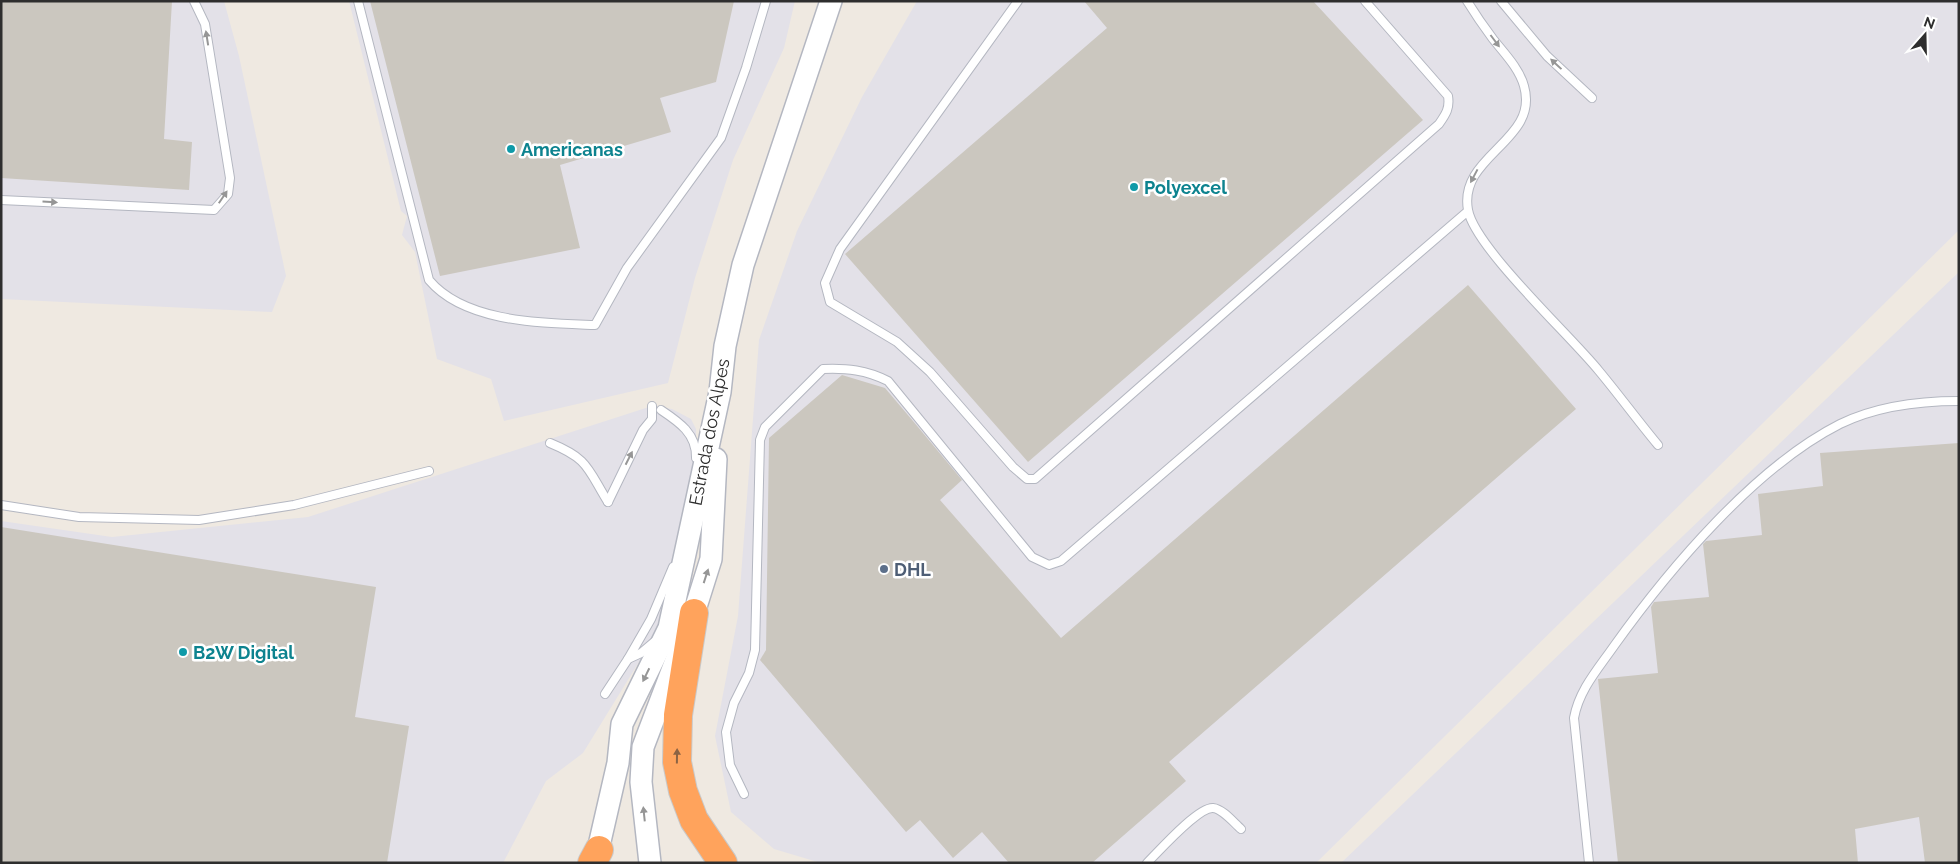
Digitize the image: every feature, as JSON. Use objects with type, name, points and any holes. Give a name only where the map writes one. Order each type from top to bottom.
[{"type":"highway","points":[[694,613],[678,716],[676,762],[683,791],[694,820],[722,863]]},
{"type":"main road","name":"Estrada dos Alpes","points":[[596,859],[618,763],[622,724],[669,628],[720,392],[725,346],[743,265],[831,1]]},
{"type":"main road","points":[[650,863],[641,782],[643,747],[694,613],[711,559],[720,392]]},
{"type":"lane","points":[[1,200],[214,210],[228,194],[230,178],[205,24],[194,1]]},
{"type":"lane","points":[[358,1],[429,280],[438,291],[457,303],[524,322],[595,325],[627,268],[721,138],[746,68],[766,1]]},
{"type":"lane","points":[[1018,1],[840,250],[824,283],[830,302],[897,342],[930,372],[1013,467],[1027,479],[1035,479],[1424,137],[1447,114],[1450,104],[1448,96],[1366,1]]},
{"type":"lane","points":[[1467,1],[1516,69],[1525,87],[1525,109],[1517,129],[1482,163],[1474,175],[1468,190],[1468,211],[1495,255],[1599,370],[1658,445]]},
{"type":"lane","points":[[1501,1],[1548,56],[1592,98]]},
{"type":"lane","points":[[744,794],[730,765],[726,732],[734,703],[749,674],[755,650],[760,440],[765,427],[823,369],[850,368],[873,374],[888,381],[1032,557],[1049,564],[1060,561],[1468,211]]},
{"type":"lane","points":[[1588,863],[1574,718],[1577,701],[1631,623],[1723,515],[1757,483],[1806,446],[1840,424],[1864,414],[1919,402],[1959,400]]},
{"type":"lane","points":[[550,443],[569,451],[582,460],[608,502],[643,430],[652,418],[652,406]]},
{"type":"lane","points":[[605,694],[628,659],[650,619],[678,553],[689,515],[696,473],[697,448],[691,435],[678,422],[661,410]]},
{"type":"lane","points":[[1,505],[79,517],[199,520],[294,506],[429,471]]},
{"type":"lane","points":[[628,659],[641,653],[669,628]]},
{"type":"lane","points":[[1148,863],[1200,812],[1212,808],[1219,810],[1241,829]]},
{"type":"shaded area","points":[[1,1],[224,1],[239,56],[286,276],[272,312],[1,299]]},
{"type":"shaded area","points":[[349,1],[795,1],[784,48],[733,160],[695,278],[668,383],[504,421],[491,379],[437,359],[415,252],[402,235],[407,216],[401,211]]},
{"type":"shaded area","points":[[917,1],[1959,1],[1959,230],[1316,863],[821,863],[774,849],[731,812],[715,736],[738,616],[759,340],[797,231],[862,97]]},
{"type":"shaded area","points":[[1959,272],[1959,863],[1341,863]]},
{"type":"shaded area","points":[[652,406],[672,409],[691,419],[696,429],[694,528],[666,618],[583,753],[546,781],[503,863],[1,863],[1,521],[112,537],[308,517]]},
{"type":"building","points":[[1,1],[172,1],[164,139],[192,142],[189,190],[1,178]]},
{"type":"building","name":"Americanas","points":[[370,1],[734,1],[716,82],[660,98],[671,132],[560,165],[580,248],[440,276]]},
{"type":"building","name":"Polyexcel","points":[[1084,1],[1313,1],[1423,120],[1028,462],[845,254],[1107,28]]},
{"type":"building","points":[[1468,285],[1576,409],[1169,762],[1186,781],[1092,863],[1009,863],[982,832],[953,858],[920,820],[906,832],[760,660],[766,650],[769,438],[842,375],[885,388],[913,421],[962,480],[940,500],[1061,638]]},
{"type":"building","points":[[1959,443],[1959,863],[1925,863],[1919,817],[1855,829],[1858,863],[1618,863],[1598,679],[1658,673],[1651,607],[1654,602],[1709,597],[1703,544],[1706,541],[1762,535],[1758,494],[1823,486],[1820,453]]},
{"type":"building","name":"B2W Digital","points":[[1,527],[376,587],[355,717],[409,726],[387,863],[1,863]]},
{"type":"place","name":"Americanas","points":[[511,149]]},
{"type":"place","name":"Polyexcel","points":[[1134,187]]},
{"type":"place","name":"DHL","points":[[884,569]]},
{"type":"place","name":"B2W Digital","points":[[183,652]]}]
